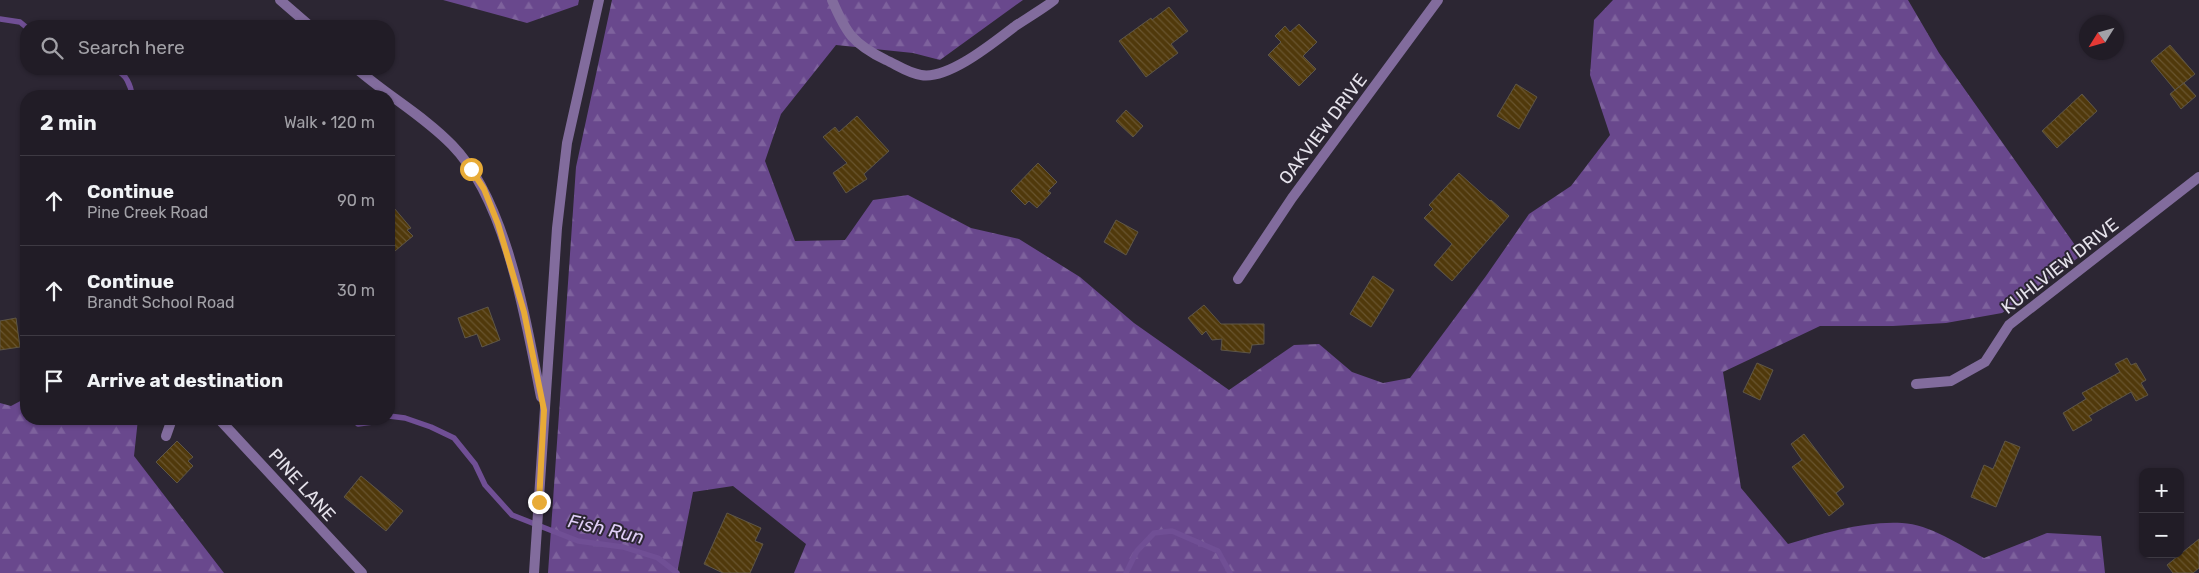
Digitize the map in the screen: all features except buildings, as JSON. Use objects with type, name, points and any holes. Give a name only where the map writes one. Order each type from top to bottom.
[{"type":"street","points":[[280,0],[303,20]]},
{"type":"street","points":[[534,573],[557,228],[567,143],[599,0]]},
{"type":"street","points":[[832,0],[841,22],[854,41],[872,54],[923,76],[947,70],[982,51],[1031,14],[1052,4],[1054,0]]},
{"type":"street","name":"OAKVIEW DRIVE","points":[[1238,279],[1292,198],[1438,0]]},
{"type":"street","points":[[365,75],[384,90]]},
{"type":"street","points":[[395,98],[454,146],[484,189],[498,224],[524,312],[544,410]]},
{"type":"street","name":"KUHLVIEW DRIVE","points":[[1916,384],[1951,381],[1985,362],[2009,325],[2199,177]]},
{"type":"street","points":[[166,436],[170,425]]},
{"type":"street","name":"PINE LANE","points":[[225,425],[362,573]]},
{"type":"green space","points":[[443,0],[579,0],[578,5],[527,23]]},
{"type":"green space","points":[[612,0],[1023,0],[940,60],[913,53],[836,45],[781,114],[765,161],[795,241],[845,240],[873,200],[908,195],[971,228],[1019,239],[1080,277],[1134,323],[1229,390],[1294,345],[1319,344],[1352,372],[1383,383],[1410,378],[1486,276],[1529,214],[1571,186],[1610,135],[1590,75],[1594,20],[1613,0],[1908,0],[1939,53],[2082,255],[2002,313],[1946,323],[1893,326],[1820,326],[1723,372],[1741,488],[1788,544],[1859,526],[1902,523],[1912,524],[1933,531],[1984,558],[2047,533],[2101,536],[2105,573],[794,573],[806,544],[733,486],[693,492],[677,573],[548,573],[576,167]]},
{"type":"green space","points":[[20,401],[20,425],[137,425],[134,456],[224,573],[0,573],[0,403],[11,406]]},
{"type":"waterway","name":"Fish Run","points":[[0,19],[20,22]]},
{"type":"waterway","name":"Fish Run","points":[[123,75],[130,90]]},
{"type":"waterway","name":"Fish Run","points":[[395,417],[405,418],[431,427],[454,438],[475,464],[485,485],[512,515],[578,541],[623,547],[658,558],[677,573]]},
{"type":"waterway","points":[[1126,573],[1137,551],[1154,533],[1172,531],[1218,551],[1230,573]]},
{"type":"route","points":[[471,169],[484,189],[498,224],[524,312],[544,410],[539,502]]}]
